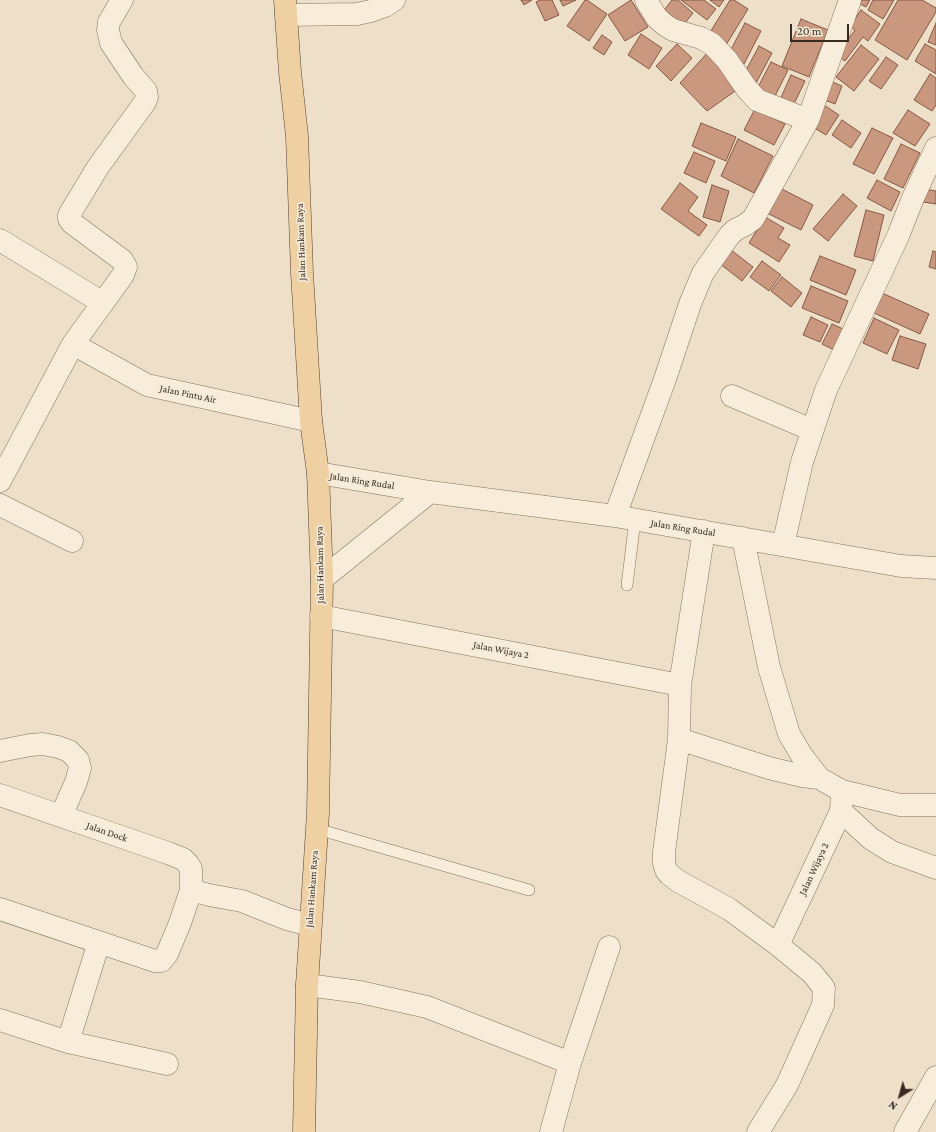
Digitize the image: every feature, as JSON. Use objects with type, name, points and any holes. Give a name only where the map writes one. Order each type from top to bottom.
[{"type":"main road","name":"Jalan Hankam Raya","points":[[286,8],[290,72],[297,136],[302,272],[311,421],[318,473],[322,579],[317,829],[307,985],[304,1132]]},
{"type":"street","points":[[0,481],[73,344],[123,275],[126,267],[122,260],[72,223],[69,219],[69,215],[98,167],[145,102],[147,97],[146,92],[133,76],[111,43],[108,22],[122,0]]},
{"type":"street","points":[[286,8],[357,14],[385,6],[394,0]]},
{"type":"street","points":[[646,0],[657,18],[665,25],[673,30],[701,38],[712,44],[727,60],[746,88],[757,100],[808,120]]},
{"type":"street","points":[[625,518],[665,379],[702,273],[728,236],[753,219],[808,120],[850,0]]},
{"type":"street","points":[[783,545],[802,462],[826,390],[898,236],[929,178],[936,148]]},
{"type":"street","points":[[0,240],[103,303]]},
{"type":"street","name":"Jalan Pintu Air","points":[[73,344],[147,385],[311,421]]},
{"type":"street","points":[[732,396],[812,430]]},
{"type":"street","name":"Jalan Ring Rudal","points":[[318,473],[430,492],[625,518],[901,566],[936,568]]},
{"type":"street","points":[[322,579],[430,492]]},
{"type":"street","points":[[0,505],[72,541]]},
{"type":"street","points":[[704,531],[680,685],[679,739],[664,852],[664,863],[666,870],[678,881],[729,909],[778,945],[812,973],[824,988],[823,1005],[787,1085],[758,1132]]},
{"type":"street","points":[[743,538],[769,667],[789,734],[802,756],[819,778],[842,801],[870,838],[892,852],[936,868]]},
{"type":"street","name":"Jalan Wijaya 2","points":[[321,616],[680,685]]},
{"type":"street","points":[[679,739],[769,768],[802,776],[819,778]]},
{"type":"street","points":[[0,751],[30,744],[43,744],[69,751],[78,760],[80,768],[76,782],[61,816]]},
{"type":"street","name":"Jalan Dock","points":[[0,794],[168,853],[183,859],[188,864],[200,892],[180,923],[167,954],[161,961],[155,961],[99,942]]},
{"type":"street","points":[[842,801],[900,806],[936,805]]},
{"type":"street","name":"Jalan Wijaya 2","points":[[778,945],[842,801]]},
{"type":"street","points":[[200,892],[242,902],[287,919],[310,925]]},
{"type":"street","points":[[0,909],[99,942],[68,1042]]},
{"type":"street","points":[[551,1132],[570,1062],[608,947]]},
{"type":"street","points":[[307,985],[360,992],[427,1007],[570,1062]]},
{"type":"street","points":[[0,1020],[68,1042],[167,1064]]},
{"type":"street","points":[[905,1132],[936,1077]]},
{"type":"lane","points":[[625,518],[627,585]]},
{"type":"lane","points":[[317,829],[529,890]]},
{"type":"building","points":[[521,0],[532,0],[524,5]]},
{"type":"building","points":[[540,0],[552,0],[559,15],[545,21],[536,2]]},
{"type":"building","points":[[560,0],[576,0],[563,6]]},
{"type":"building","points":[[585,0],[607,14],[589,41],[567,26]]},
{"type":"building","points":[[631,0],[648,27],[625,41],[608,15]]},
{"type":"building","points":[[672,0],[678,0],[693,13],[680,29],[661,14]]},
{"type":"building","points":[[681,0],[704,0],[716,9],[707,20]]},
{"type":"building","points":[[710,0],[724,0],[719,7]]},
{"type":"building","points":[[730,0],[734,0],[748,9],[726,45],[709,34]]},
{"type":"building","points":[[857,0],[870,0],[866,7],[856,2]]},
{"type":"building","points":[[873,0],[894,0],[883,19],[868,10]]},
{"type":"building","points":[[898,0],[922,0],[936,8],[936,12],[907,60],[875,40]]},
{"type":"building","points":[[861,10],[880,24],[868,41],[863,37],[845,61],[837,55],[855,30],[850,26]]},
{"type":"building","points":[[801,19],[828,30],[809,77],[782,66]]},
{"type":"building","points":[[745,23],[761,31],[744,64],[728,55]]},
{"type":"building","points":[[936,23],[936,45],[928,42]]},
{"type":"building","points":[[641,34],[662,48],[649,69],[628,55]]},
{"type":"building","points":[[602,35],[612,42],[604,55],[593,48]]},
{"type":"building","points":[[677,44],[692,58],[671,81],[656,66]]},
{"type":"building","points":[[925,44],[936,50],[936,74],[915,61]]},
{"type":"building","points":[[861,45],[879,59],[854,91],[836,77]]},
{"type":"building","points":[[759,46],[772,53],[755,85],[742,78]]},
{"type":"building","points":[[710,50],[738,89],[707,111],[680,83]]},
{"type":"building","points":[[886,57],[898,65],[881,89],[869,81]]},
{"type":"building","points":[[771,62],[788,70],[773,100],[756,91]]},
{"type":"building","points":[[930,74],[936,78],[936,105],[932,111],[914,100]]},
{"type":"building","points":[[791,75],[805,81],[792,108],[779,102]]},
{"type":"building","points":[[830,81],[842,86],[835,104],[822,99]]},
{"type":"building","points":[[824,105],[839,115],[826,135],[811,126]]},
{"type":"building","points":[[755,109],[785,124],[774,145],[744,130]]},
{"type":"building","points":[[908,110],[930,124],[915,146],[893,133]]},
{"type":"building","points":[[842,120],[861,133],[851,148],[832,135]]},
{"type":"building","points":[[701,123],[736,137],[726,161],[692,146]]},
{"type":"building","points":[[872,128],[893,138],[874,174],[853,164]]},
{"type":"building","points":[[738,139],[773,156],[754,193],[721,176]]},
{"type":"building","points":[[901,144],[920,153],[903,188],[884,179]]},
{"type":"building","points":[[694,152],[715,161],[706,183],[684,173]]},
{"type":"building","points":[[877,180],[900,192],[891,211],[867,198]]},
{"type":"building","points":[[680,183],[698,197],[688,211],[707,225],[699,236],[661,209]]},
{"type":"building","points":[[712,185],[729,191],[720,222],[703,217]]},
{"type":"building","points":[[778,187],[813,205],[801,230],[765,212]]},
{"type":"building","points":[[918,188],[936,191],[936,204],[917,201]]},
{"type":"building","points":[[843,194],[857,206],[828,241],[813,229]]},
{"type":"building","points":[[866,210],[884,215],[873,261],[854,256]]},
{"type":"building","points":[[765,217],[784,228],[778,238],[790,245],[779,262],[749,243]]},
{"type":"building","points":[[726,246],[753,267],[742,281],[715,260]]},
{"type":"building","points":[[933,251],[936,252],[936,269],[929,267]]},
{"type":"building","points":[[820,256],[856,270],[846,295],[810,280]]},
{"type":"building","points":[[762,261],[781,275],[769,291],[750,277]]},
{"type":"building","points":[[782,277],[802,293],[791,307],[771,291]]},
{"type":"building","points":[[811,286],[848,301],[839,323],[802,308]]},
{"type":"building","points":[[882,293],[929,314],[920,334],[874,313]]},
{"type":"building","points":[[811,317],[828,325],[820,342],[803,335]]},
{"type":"building","points":[[874,318],[899,330],[887,354],[863,343]]},
{"type":"building","points":[[832,324],[850,332],[840,353],[822,344]]},
{"type":"building","points":[[900,336],[926,344],[918,369],[892,360]]}]
